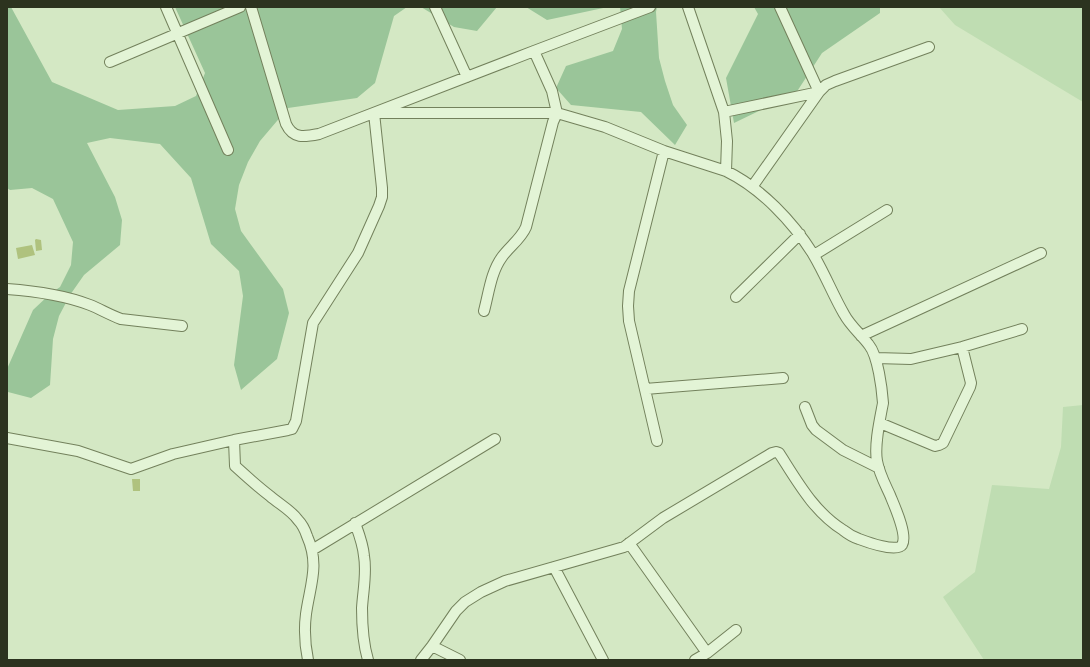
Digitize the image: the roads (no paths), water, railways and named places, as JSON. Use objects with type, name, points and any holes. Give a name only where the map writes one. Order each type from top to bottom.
[{"type":"street","points":[[166,7],[228,150]]},
{"type":"street","points":[[110,62],[240,7]]},
{"type":"street","points":[[251,7],[289,131],[296,136],[307,137],[319,134],[650,7]]},
{"type":"street","points":[[435,7],[467,77]]},
{"type":"street","points":[[688,7],[724,112],[727,141],[726,171]]},
{"type":"street","points":[[780,7],[819,92]]},
{"type":"street","points":[[752,186],[819,92],[826,85],[929,47]]},
{"type":"street","points":[[484,311],[496,267],[502,256],[523,233],[526,227],[556,113],[552,91],[534,51]]},
{"type":"street","points":[[724,112],[819,92]]},
{"type":"street","points":[[374,113],[556,113],[605,127],[664,151],[726,171],[752,186],[771,203],[800,234],[814,255],[844,315],[853,328],[873,350],[876,358],[883,404],[876,449],[877,460],[903,534],[902,546],[898,548],[872,544],[855,538],[836,526],[820,510],[805,493],[779,453],[772,453],[662,518],[629,543],[619,548],[505,581],[481,592],[465,602],[456,611],[421,660]]},
{"type":"street","points":[[7,438],[78,451],[131,470],[173,454],[292,429],[296,420],[313,323],[358,253],[382,197],[374,113]]},
{"type":"street","points":[[657,441],[629,321],[628,306],[629,291],[664,151]]},
{"type":"street","points":[[814,255],[887,210]]},
{"type":"street","points":[[736,297],[800,234]]},
{"type":"street","points":[[861,336],[1042,253]]},
{"type":"street","points":[[7,289],[28,291],[76,300],[91,305],[121,319],[182,326]]},
{"type":"street","points":[[876,358],[911,359],[962,347],[1022,329]]},
{"type":"street","points":[[880,423],[935,446],[939,446],[942,443],[971,383],[962,347]]},
{"type":"street","points":[[645,389],[783,378]]},
{"type":"street","points":[[805,407],[812,425],[816,430],[843,450],[879,468]]},
{"type":"street","points":[[312,550],[495,439]]},
{"type":"street","points":[[234,440],[235,466],[261,489],[291,512],[304,530],[312,550],[314,558],[313,576],[306,615],[305,630],[308,660]]},
{"type":"street","points":[[355,523],[361,539],[364,555],[365,569],[362,629],[368,660]]},
{"type":"street","points":[[629,543],[707,653]]},
{"type":"street","points":[[554,567],[603,660]]},
{"type":"street","points":[[695,660],[707,653],[736,630]]},
{"type":"street","points":[[432,646],[460,660]]}]
